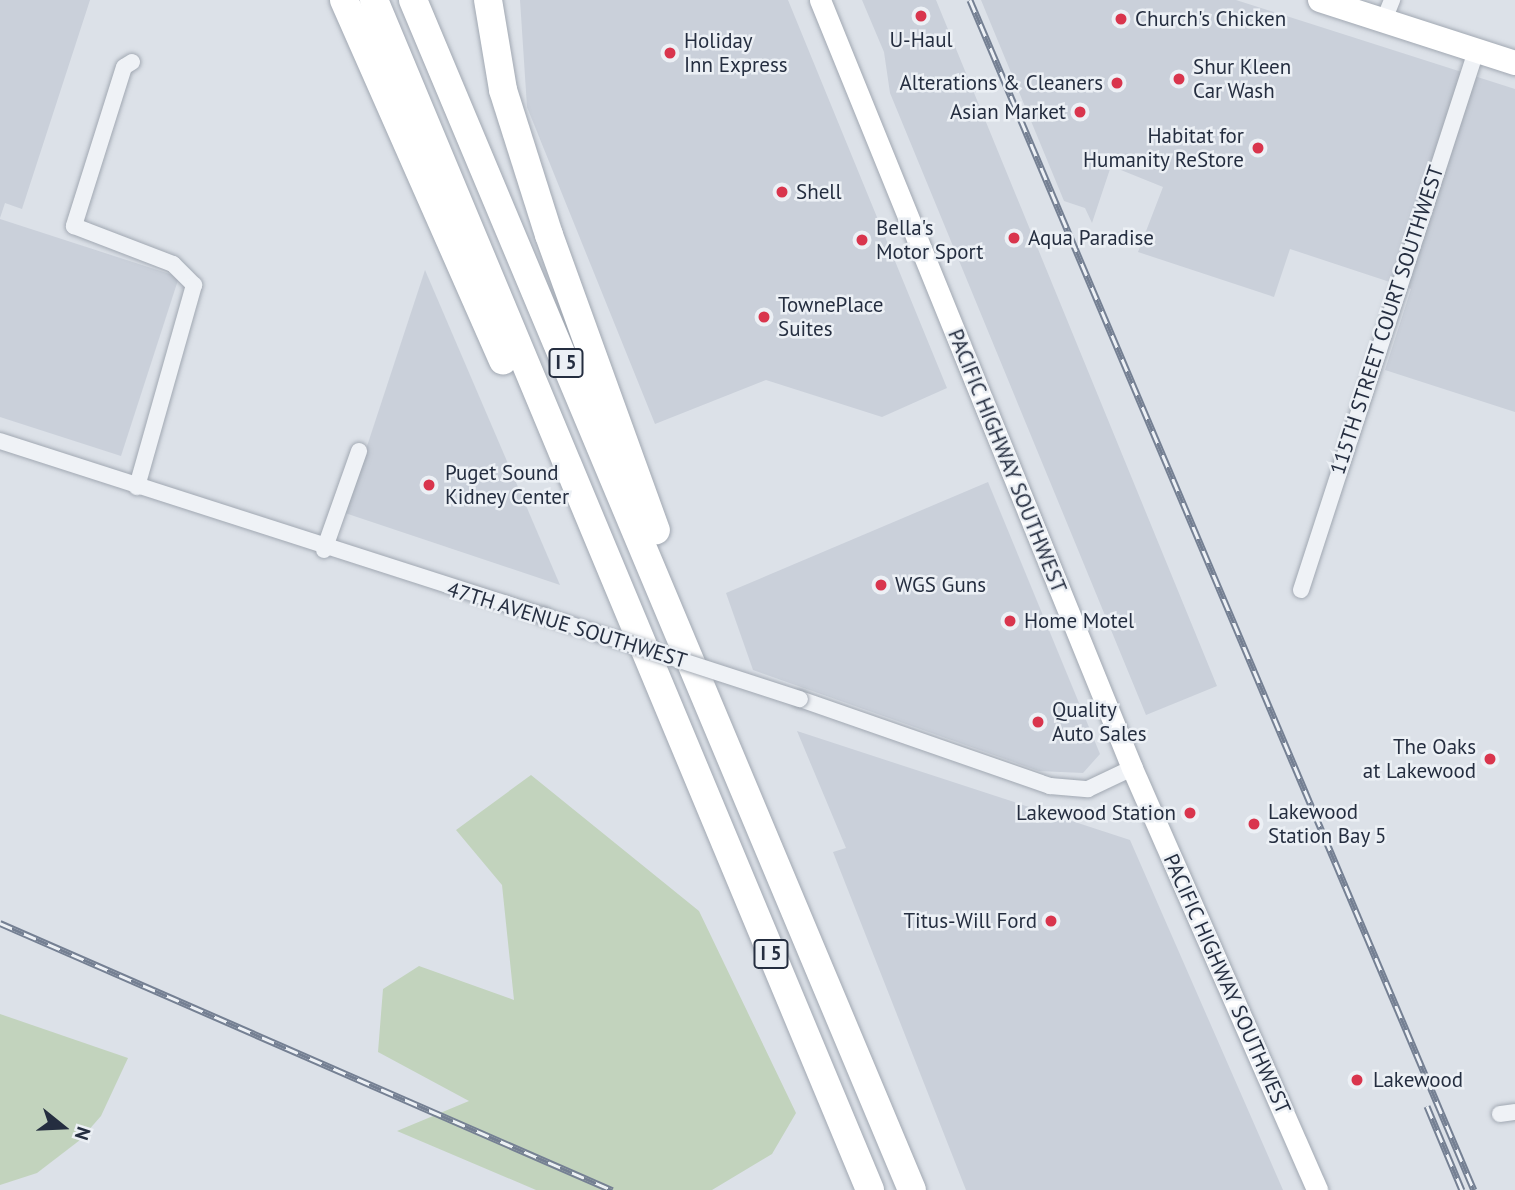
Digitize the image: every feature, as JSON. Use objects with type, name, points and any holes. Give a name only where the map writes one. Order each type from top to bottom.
[{"type":"highway","points":[[344,0],[583,548],[672,717]]},
{"type":"highway","name":"I 5","points":[[374,0],[870,1190]]},
{"type":"highway","name":"I 5","points":[[413,0],[912,1190]]},
{"type":"highway","points":[[488,0],[503,90],[549,235],[696,633],[719,725]]},
{"type":"main road","name":"PACIFIC HIGHWAY SOUTHWEST","points":[[820,0],[1132,768],[1317,1190]]},
{"type":"main road","points":[[1320,0],[1388,10],[1476,51],[1515,63]]},
{"type":"street","name":"115TH STREET COURT SOUTHWEST","points":[[1301,590],[1476,51]]},
{"type":"street","points":[[132,62],[124,67],[76,230],[173,264],[192,279],[194,301],[137,487]]},
{"type":"street","name":"47TH AVENUE SOUTHWEST","points":[[0,441],[324,550],[544,616],[800,699],[1049,786],[1088,789],[1132,768]]},
{"type":"street","points":[[324,550],[359,451]]},
{"type":"shaded area","points":[[0,0],[90,0],[22,209],[5,203],[0,218]]},
{"type":"shaded area","points":[[520,0],[788,0],[947,388],[882,417],[766,380],[655,424],[527,107]]},
{"type":"shaded area","points":[[862,0],[936,0],[1217,686],[1146,715],[890,93],[884,52]]},
{"type":"shaded area","points":[[981,0],[1236,0],[1515,89],[1515,412],[1385,370],[1411,289],[1290,249],[1274,297],[1138,252],[1163,187],[1111,166],[1092,223],[1085,208],[1064,201]]},
{"type":"shaded area","points":[[0,219],[179,277],[121,456],[0,417]]},
{"type":"shaded area","points":[[425,270],[560,585],[345,513]]},
{"type":"shaded area","points":[[988,482],[1100,754],[1083,773],[1039,771],[753,670],[726,593]]},
{"type":"shaded area","points":[[797,731],[1130,840],[1283,1190],[966,1190],[833,852],[846,848]]},
{"type":"green space","points":[[531,775],[699,911],[796,1113],[772,1154],[712,1190],[536,1190],[397,1131],[469,1101],[378,1052],[383,989],[419,966],[514,1000],[502,885],[456,830]]},
{"type":"green space","points":[[0,1014],[128,1058],[101,1116],[80,1140],[37,1173],[0,1185]]},
{"type":"railway","points":[[970,0],[1474,1190]]},
{"type":"railway","points":[[0,923],[612,1190]]},
{"type":"railway","points":[[1427,1106],[1462,1190]]},
{"type":"place","name":"U-Haul","points":[[921,16]]},
{"type":"place","name":"Church's Chicken","points":[[1121,19]]},
{"type":"place","name":"Holiday Inn Express","points":[[670,53]]},
{"type":"place","name":"Shur Kleen Car Wash","points":[[1179,79]]},
{"type":"place","name":"Alterations & Cleaners","points":[[1117,83]]},
{"type":"place","name":"Asian Market","points":[[1080,112]]},
{"type":"place","name":"Habitat for Humanity ReStore","points":[[1258,148]]},
{"type":"place","name":"Shell","points":[[782,192]]},
{"type":"place","name":"Aqua Paradise","points":[[1014,238]]},
{"type":"place","name":"Bella's Motor Sport","points":[[862,240]]},
{"type":"place","name":"TownePlace Suites","points":[[764,317]]},
{"type":"place","name":"Puget Sound Kidney Center","points":[[429,485]]},
{"type":"place","name":"WGS Guns","points":[[881,585]]},
{"type":"place","name":"Home Motel","points":[[1010,621]]},
{"type":"place","name":"Quality Auto Sales","points":[[1038,722]]},
{"type":"place","name":"The Oaks at Lakewood","points":[[1490,759]]},
{"type":"place","name":"Lakewood Station","points":[[1190,813]]},
{"type":"place","name":"Lakewood Station Bay 5","points":[[1254,824]]},
{"type":"place","name":"Titus-Will Ford","points":[[1051,921]]},
{"type":"place","name":"Lakewood","points":[[1357,1080]]}]
